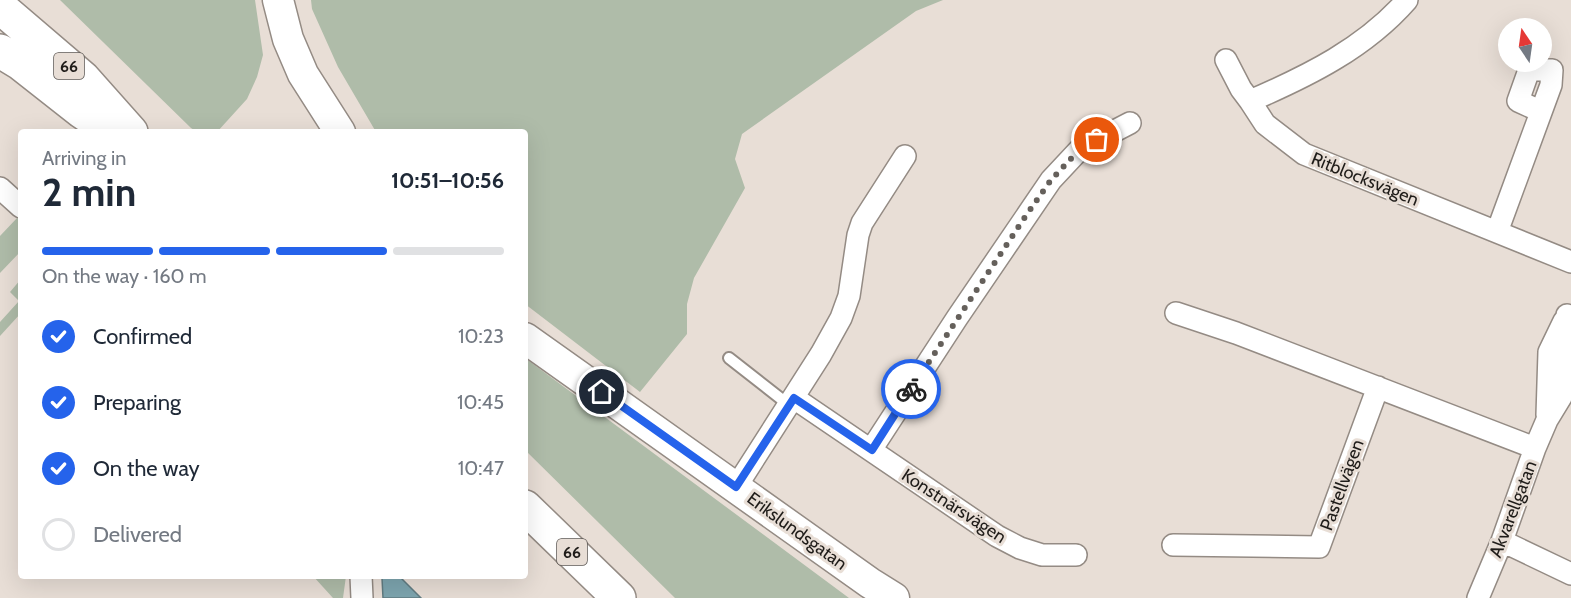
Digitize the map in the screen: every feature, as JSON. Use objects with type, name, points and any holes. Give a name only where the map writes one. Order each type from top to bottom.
[{"type":"main road","name":"66","points":[[0,8],[83,78],[128,129]]},
{"type":"main road","name":"66","points":[[0,37],[114,129]]},
{"type":"main road","points":[[0,51],[20,63],[108,129]]},
{"type":"main road","name":"66","points":[[528,510],[619,598]]},
{"type":"street","points":[[278,0],[288,39],[303,74],[338,129]]},
{"type":"street","points":[[1250,101],[1299,79],[1352,49],[1384,23],[1407,0]]},
{"type":"street","name":"Ritblocksvägen","points":[[1226,60],[1241,89],[1265,124],[1304,154],[1571,262]]},
{"type":"street","points":[[1497,232],[1540,111]]},
{"type":"street","points":[[872,450],[957,318],[1051,180],[1080,149],[1130,123]]},
{"type":"street","points":[[736,487],[842,318],[849,296],[858,235],[862,223],[905,156]]},
{"type":"street","points":[[0,188],[18,204]]},
{"type":"street","name":"Akvarellgatan","points":[[1478,598],[1547,420],[1549,352],[1569,309]]},
{"type":"street","points":[[1176,313],[1236,333],[1535,448]]},
{"type":"street","name":"Erikslundsgatan","points":[[528,340],[894,598]]},
{"type":"street","name":"Pastellvägen","points":[[1173,545],[1319,547],[1378,387]]},
{"type":"street","name":"Konstnärsvägen","points":[[791,401],[872,450],[997,536],[1020,548],[1042,555],[1076,555]]},
{"type":"street","points":[[1502,541],[1571,574]]},
{"type":"street","points":[[361,579],[362,598]]},
{"type":"lane","points":[[729,358],[791,401]]},
{"type":"green space","points":[[60,0],[255,0],[263,55],[257,77],[247,99],[220,129],[191,128]]},
{"type":"green space","points":[[311,0],[943,0],[916,11],[742,134],[735,159],[745,188],[694,278],[687,304],[687,334],[640,392],[528,306],[528,129],[374,129],[338,67],[312,9]]},
{"type":"green space","points":[[18,218],[18,254],[0,273],[0,236]]},
{"type":"green space","points":[[18,283],[18,300],[10,292]]},
{"type":"green space","points":[[18,302],[18,316],[0,336],[0,322]]},
{"type":"green space","points":[[528,360],[849,598],[675,598],[528,453]]},
{"type":"green space","points":[[316,579],[346,579],[343,598],[333,598]]},
{"type":"water","points":[[382,579],[402,579],[421,598],[383,598]]},
{"type":"way so far","points":[[911,389],[1051,180],[1080,149],[1097,140]]},
{"type":"route","points":[[602,392],[736,487],[794,398],[872,450],[911,389]]}]
